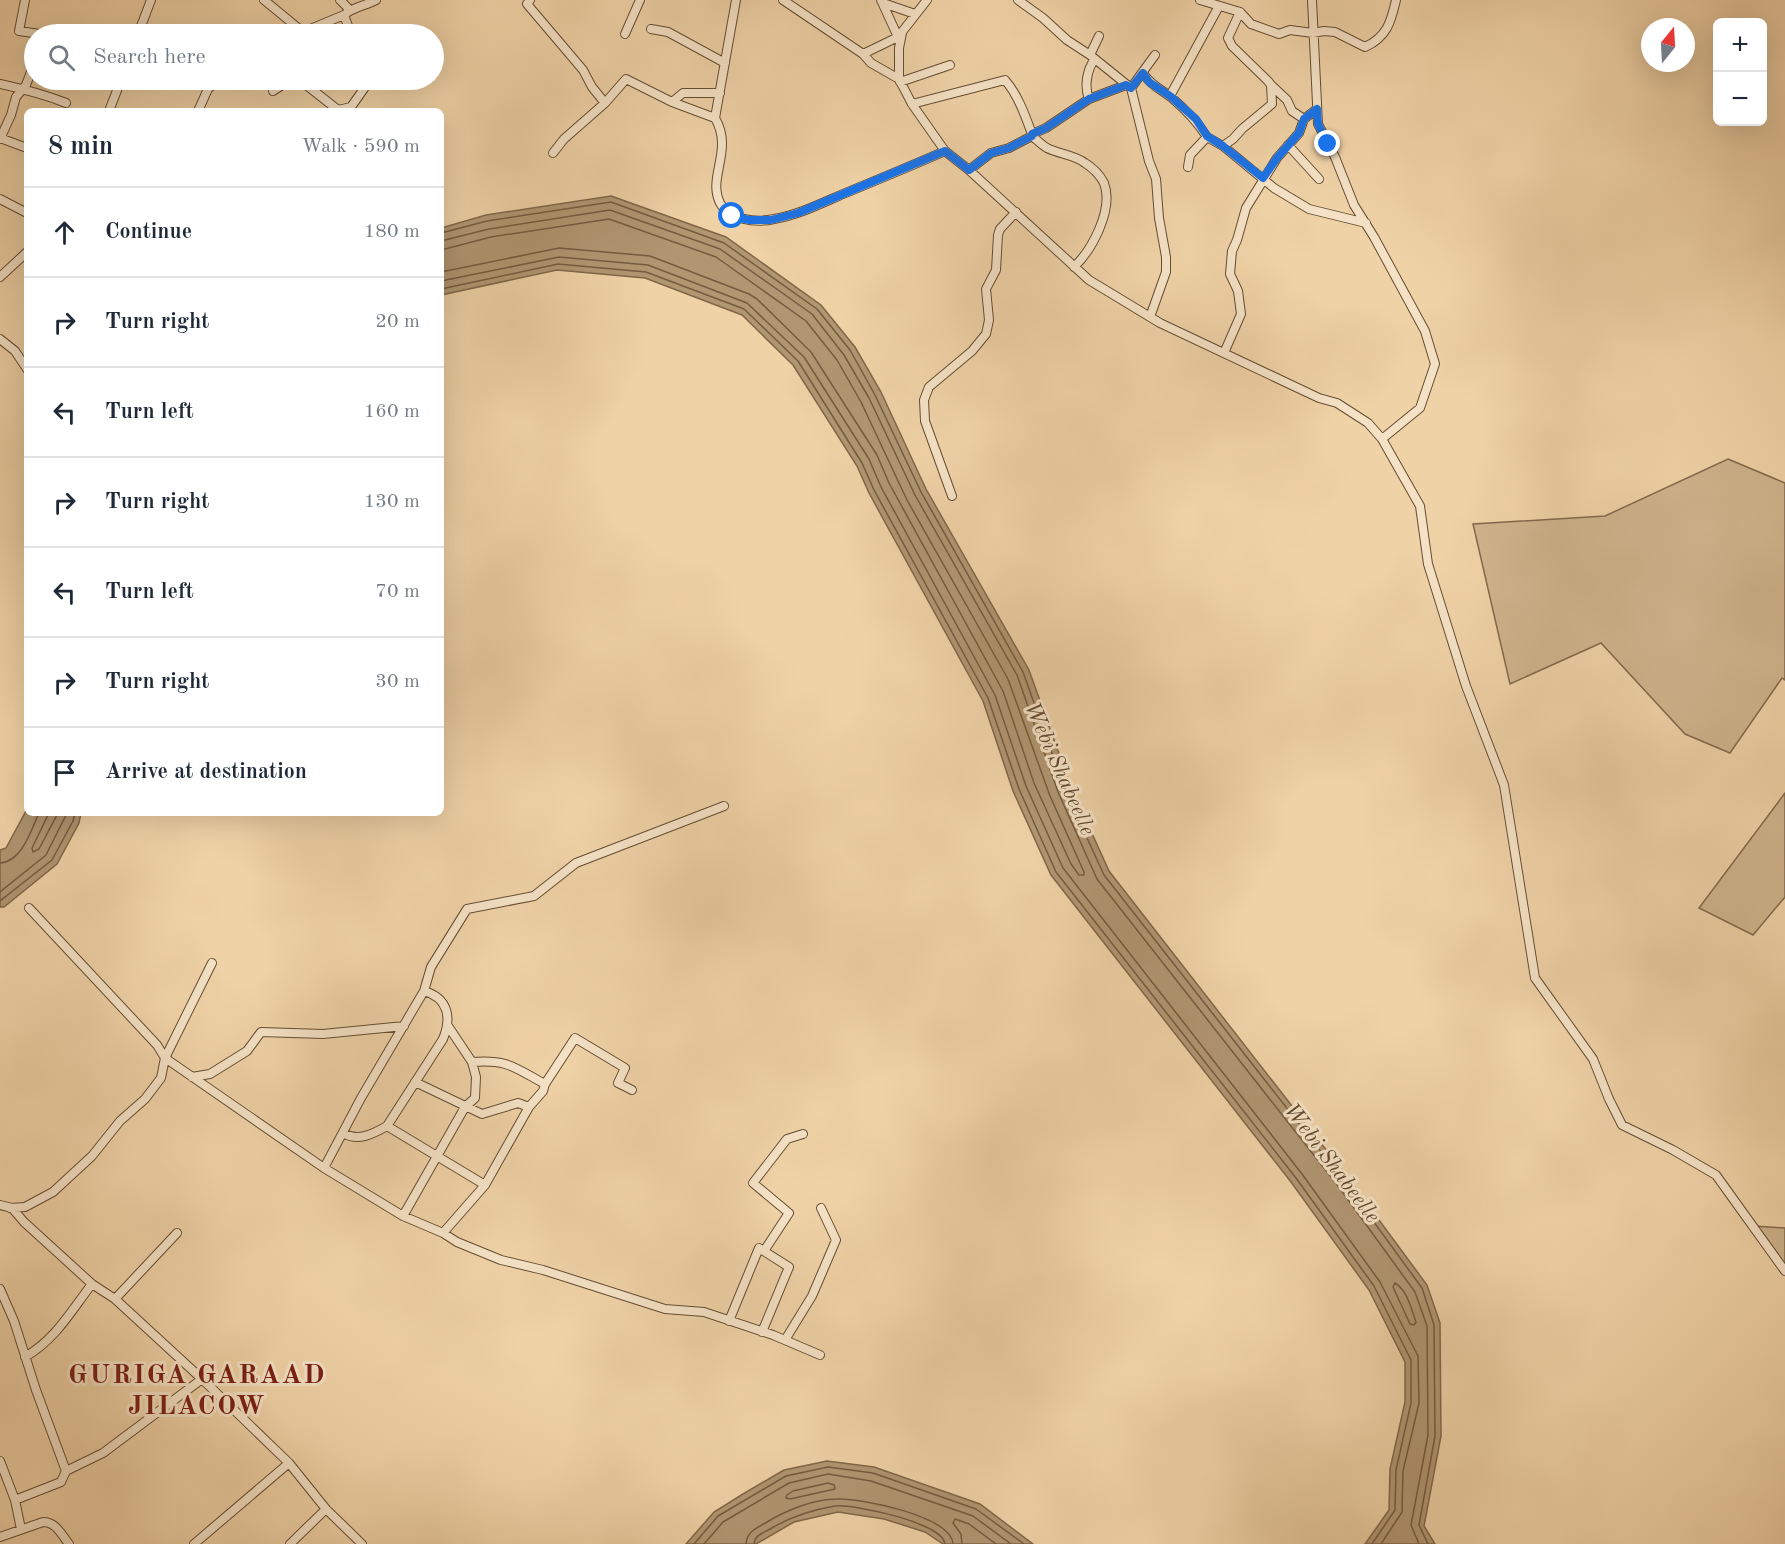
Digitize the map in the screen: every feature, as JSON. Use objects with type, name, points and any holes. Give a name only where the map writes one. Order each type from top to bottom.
[{"type":"street","points":[[24,32],[19,31],[25,0]]},
{"type":"street","points":[[142,24],[151,0]]},
{"type":"street","points":[[264,0],[290,24]]},
{"type":"street","points":[[340,0],[347,12],[349,24]]},
{"type":"street","points":[[320,24],[376,0]]},
{"type":"street","points":[[625,34],[640,0]]},
{"type":"street","points":[[715,118],[736,0]]},
{"type":"street","points":[[783,0],[899,81],[945,151],[1016,212],[1089,280],[1150,317],[1319,398],[1337,403],[1368,423],[1383,439],[1420,506],[1428,564],[1466,686],[1504,785],[1535,978],[1593,1059],[1622,1125],[1673,1150],[1716,1175],[1785,1271]]},
{"type":"street","points":[[863,54],[898,37],[903,27],[927,0]]},
{"type":"street","points":[[1018,0],[1129,86],[1156,179],[1159,218],[1166,257],[1166,272],[1150,317]]},
{"type":"street","points":[[1200,0],[1240,12],[1251,24],[1279,34],[1290,30],[1313,33],[1335,32],[1365,47],[1374,43],[1391,24],[1396,0]]},
{"type":"street","points":[[1312,0],[1318,124],[1335,157],[1354,205],[1425,331],[1435,364],[1420,408],[1383,439]]},
{"type":"street","points":[[527,1],[583,70],[592,87],[605,103]]},
{"type":"street","points":[[882,2],[898,37]]},
{"type":"street","points":[[882,2],[915,14]]},
{"type":"street","points":[[1170,96],[1220,6]]},
{"type":"street","points":[[1240,12],[1228,38],[1232,46],[1287,100],[1292,111],[1304,119]]},
{"type":"street","points":[[899,81],[899,48],[903,27]]},
{"type":"street","points":[[651,29],[669,32],[725,63]]},
{"type":"street","points":[[1089,99],[1085,90],[1088,67],[1099,36]]},
{"type":"street","points":[[969,170],[991,153],[1009,148],[1046,128],[1089,99],[1129,86],[1143,73],[1155,55]]},
{"type":"street","points":[[899,81],[950,65]]},
{"type":"street","points":[[1143,73],[1149,82],[1170,96],[1196,119],[1207,136],[1223,146],[1274,188],[1308,209],[1366,223]]},
{"type":"street","points":[[553,153],[564,139],[605,103],[626,79],[672,102],[715,118],[722,129],[723,143],[716,191],[720,204],[732,216],[749,220],[771,220],[798,213],[945,151]]},
{"type":"street","points":[[912,104],[1005,80],[1026,116],[1032,135],[1047,148],[1083,161],[1099,175],[1105,185],[1106,202],[1096,236],[1086,256],[1074,267]]},
{"type":"street","points":[[0,84],[22,90]]},
{"type":"street","points":[[1223,146],[1272,104],[1270,85]]},
{"type":"street","points":[[24,86],[16,96],[11,116],[0,139],[24,147]]},
{"type":"street","points":[[32,90],[66,103]]},
{"type":"street","points":[[110,108],[117,90]]},
{"type":"street","points":[[199,108],[208,90]]},
{"type":"street","points":[[313,90],[336,108]]},
{"type":"street","points":[[347,108],[351,107],[363,90]]},
{"type":"street","points":[[672,102],[683,93],[720,93]]},
{"type":"street","points":[[1224,353],[1241,314],[1238,291],[1230,274],[1232,251],[1246,208],[1263,178],[1299,133],[1304,119],[1317,109]]},
{"type":"street","points":[[1032,114],[1032,135]]},
{"type":"street","points":[[1188,166],[1190,155],[1207,136]]},
{"type":"street","points":[[1288,145],[1319,179]]},
{"type":"street","points":[[0,199],[24,211]]},
{"type":"street","points":[[952,496],[925,422],[924,400],[929,387],[972,351],[986,334],[989,320],[986,289],[996,270],[998,235],[1000,229],[1016,212]]},
{"type":"street","points":[[0,277],[24,255]]},
{"type":"street","points":[[0,339],[24,362]]},
{"type":"street","points":[[324,1168],[424,991],[431,967],[467,909],[534,896],[576,863],[724,806]]},
{"type":"street","points":[[29,908],[157,1045],[165,1058],[324,1168],[403,1216],[501,1260],[543,1270],[665,1310],[704,1312],[785,1340],[820,1355]]},
{"type":"street","points":[[9,1208],[25,1207],[53,1192],[92,1156],[120,1121],[145,1099],[161,1078],[165,1058],[212,963]]},
{"type":"street","points":[[403,1216],[465,1107],[475,1098],[476,1077],[472,1062],[448,1026],[446,1008],[437,995],[424,991]]},
{"type":"street","points":[[192,1077],[210,1074],[247,1051],[261,1032],[323,1034],[404,1026]]},
{"type":"street","points":[[343,1133],[358,1137],[367,1136],[387,1126],[443,1039],[448,1026]]},
{"type":"street","points":[[442,1233],[485,1185],[530,1107],[543,1091],[545,1084],[575,1038],[625,1068],[618,1083],[632,1090]]},
{"type":"street","points":[[472,1062],[493,1060],[509,1064],[545,1084]]},
{"type":"street","points":[[415,1082],[482,1114],[518,1103],[530,1107]]},
{"type":"street","points":[[387,1126],[485,1185]]},
{"type":"street","points":[[764,1251],[789,1213],[753,1183],[787,1139],[803,1134]]},
{"type":"street","points":[[0,1205],[12,1208],[24,1222],[92,1284],[115,1299],[202,1379],[289,1463],[326,1509],[362,1544]]},
{"type":"street","points":[[785,1340],[812,1296],[836,1240],[821,1208]]},
{"type":"street","points":[[115,1299],[177,1233]]},
{"type":"street","points":[[729,1321],[759,1248],[789,1267],[762,1332]]},
{"type":"street","points":[[25,1357],[41,1348],[62,1326],[92,1284]]},
{"type":"street","points":[[0,1289],[14,1321],[66,1471]]},
{"type":"street","points":[[15,1500],[61,1482],[66,1471],[103,1453],[202,1379]]},
{"type":"street","points":[[0,1461],[15,1500],[21,1529]]},
{"type":"street","points":[[194,1544],[289,1463]]},
{"type":"street","points":[[290,1544],[326,1509]]},
{"type":"street","points":[[0,1537],[43,1522],[50,1522],[56,1526],[69,1544]]},
{"type":"shaded area","points":[[1728,459],[1785,483],[1785,680],[1782,678],[1730,753],[1685,734],[1601,643],[1510,684],[1473,524],[1605,516]]},
{"type":"shaded area","points":[[1785,793],[1785,897],[1753,935],[1699,908]]},
{"type":"shaded area","points":[[1753,1226],[1785,1228],[1785,1271]]},
{"type":"water","name":"Webi Shabeelle","points":[[611,196],[726,237],[821,305],[855,347],[881,392],[926,489],[1029,670],[1071,787],[1109,871],[1348,1178],[1427,1285],[1440,1323],[1441,1436],[1424,1526],[1435,1544],[1365,1544],[1389,1510],[1390,1469],[1405,1402],[1405,1362],[1369,1290],[1291,1182],[1051,875],[1013,791],[983,701],[869,493],[857,466],[793,365],[742,315],[645,278],[557,270],[444,294],[444,227],[486,215]]},
{"type":"water","points":[[24,815],[80,816],[79,823],[57,864],[4,907],[0,907],[0,850],[6,848]]},
{"type":"water","points":[[827,1461],[874,1467],[980,1504],[1033,1544],[943,1544],[925,1532],[884,1519],[838,1512],[794,1522],[756,1544],[686,1544],[714,1512],[743,1494],[784,1470]]},
{"type":"district","name":"GURIGA GARAAD JILACOW","points":[[197,1390]]},
{"type":"route","points":[[732,216],[749,220],[771,220],[798,213],[945,151],[969,170],[980,164],[991,153],[1009,148],[1032,136],[1089,99],[1126,85],[1131,88],[1143,73],[1149,82],[1170,96],[1196,119],[1207,136],[1263,178],[1299,133],[1304,119],[1317,109],[1318,124],[1328,144]]}]
